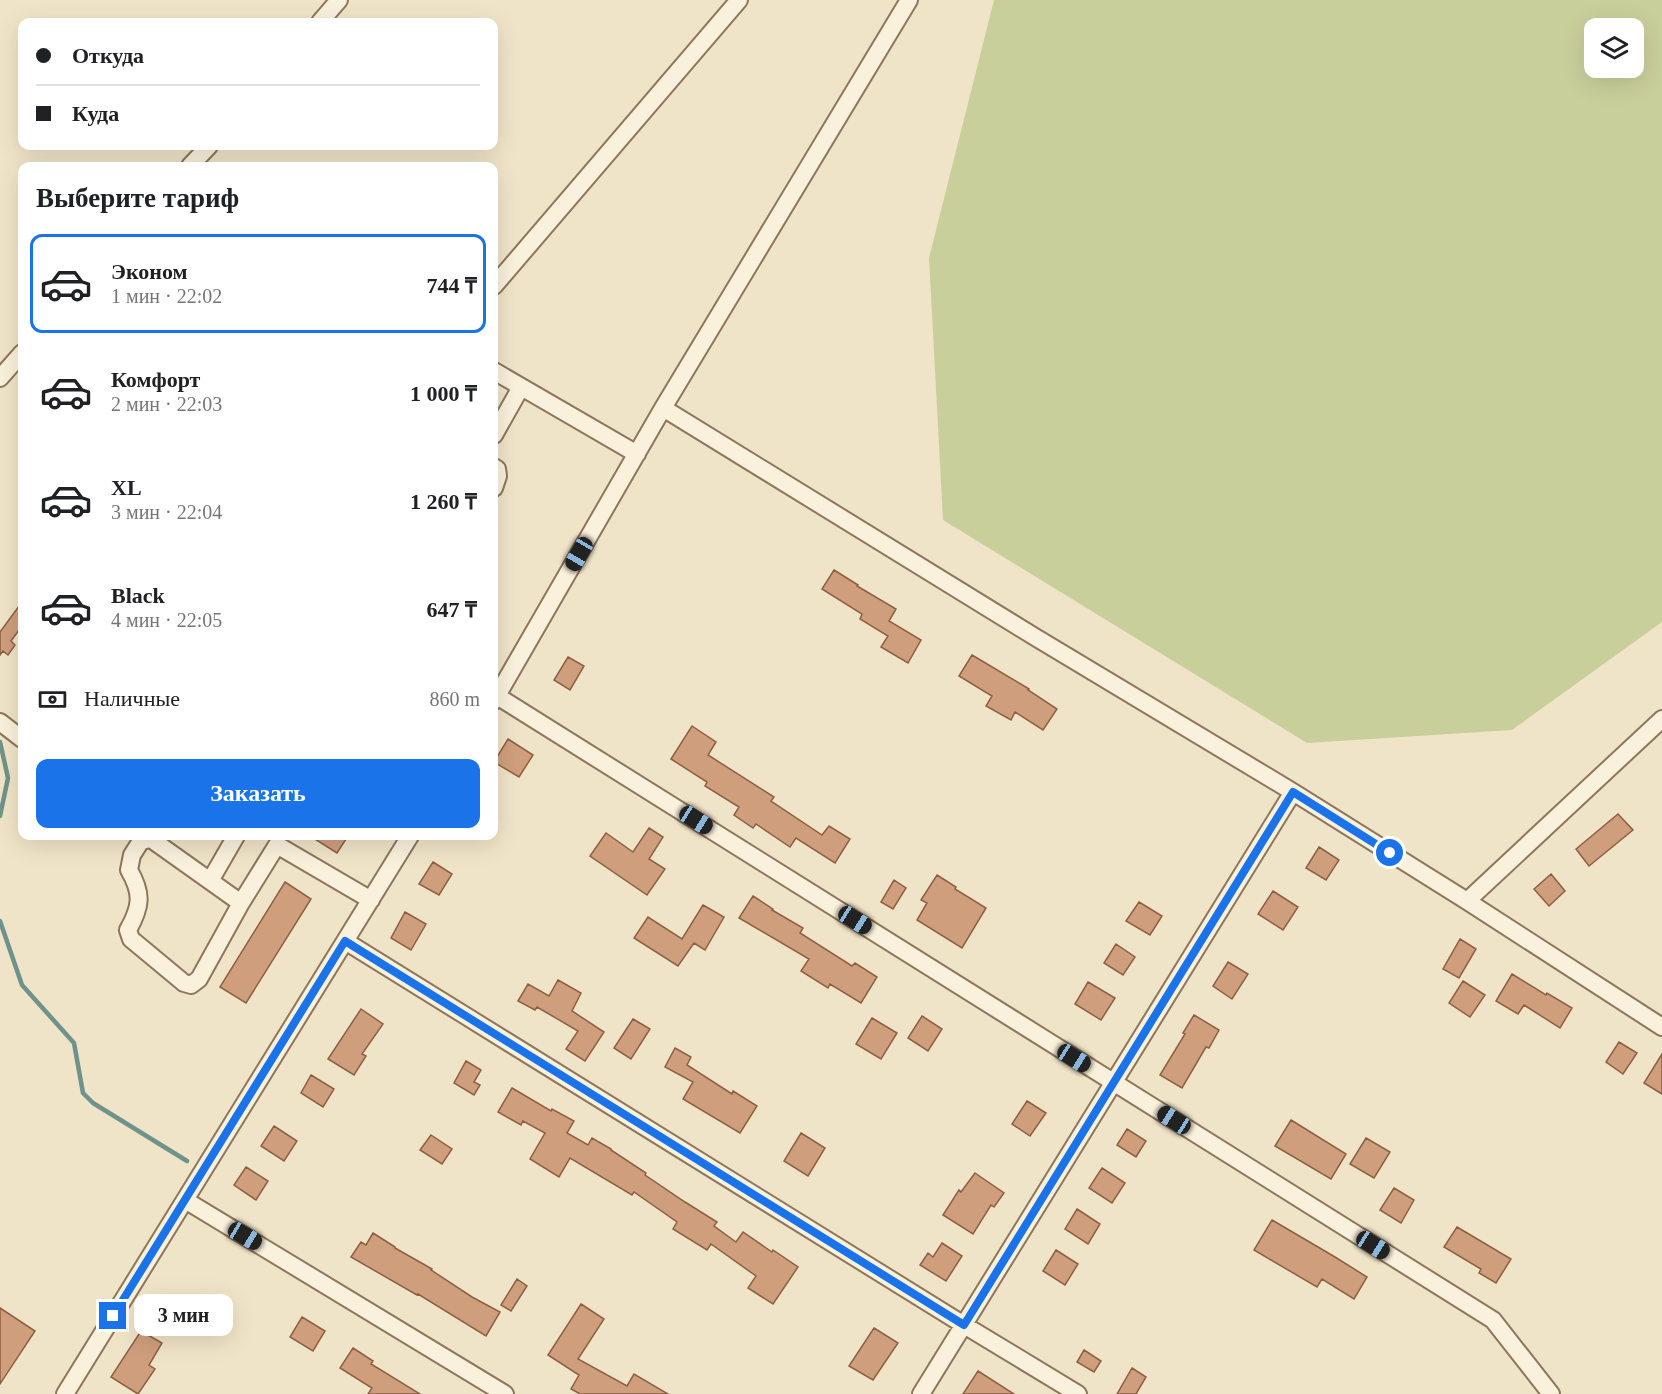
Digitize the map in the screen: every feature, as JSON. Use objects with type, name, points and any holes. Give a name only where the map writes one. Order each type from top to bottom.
[{"type":"street","points":[[323,18],[339,0]]},
{"type":"street","points":[[498,281],[739,0]]},
{"type":"street","points":[[498,693],[663,408],[909,0]]},
{"type":"street","points":[[194,162],[205,150]]},
{"type":"street","points":[[0,378],[18,358]]},
{"type":"street","points":[[498,373],[637,453]]},
{"type":"street","points":[[498,428],[521,387]]},
{"type":"street","points":[[663,408],[1035,637],[1293,792],[1662,1027]]},
{"type":"street","points":[[498,700],[1493,1320],[1551,1394]]},
{"type":"street","points":[[1467,901],[1662,719]]},
{"type":"street","points":[[0,722],[18,737]]},
{"type":"street","points":[[921,1394],[1293,792]]},
{"type":"street","points":[[146,840],[141,841],[132,855],[129,870],[136,882],[139,899],[136,915],[128,930],[131,939],[184,983],[191,985],[199,980],[276,840],[371,900]]},
{"type":"street","points":[[152,840],[240,903]]},
{"type":"street","points":[[210,881],[234,840]]},
{"type":"street","points":[[65,1394],[408,840]]},
{"type":"street","points":[[345,941],[1078,1394]]},
{"type":"street","points":[[185,1200],[505,1394]]},
{"type":"green space","points":[[994,0],[1662,0],[1662,622],[1512,730],[1307,743],[943,520],[929,258]]},
{"type":"building","points":[[834,570],[896,609],[889,621],[921,640],[908,663],[881,647],[888,636],[860,619],[862,614],[822,589]]},
{"type":"building","points":[[18,607],[18,631],[11,641],[15,645],[8,655],[3,651],[0,655],[0,632]]},
{"type":"building","points":[[972,655],[1029,689],[1057,709],[1043,730],[1015,712],[1011,720],[986,706],[992,696],[959,676]]},
{"type":"building","points":[[568,657],[584,666],[570,690],[554,680]]},
{"type":"building","points":[[692,726],[716,742],[708,755],[774,797],[771,801],[822,835],[829,826],[850,839],[835,863],[796,838],[790,847],[756,824],[753,828],[734,815],[739,807],[705,786],[707,782],[671,759]]},
{"type":"building","points":[[508,739],[533,755],[519,777],[498,764],[498,755]]},
{"type":"building","points":[[1618,814],[1633,830],[1589,866],[1576,849]]},
{"type":"building","points":[[649,828],[663,837],[649,859],[665,869],[647,895],[590,856],[606,833],[633,852]]},
{"type":"building","points":[[316,840],[345,840],[337,853]]},
{"type":"building","points":[[1319,847],[1339,860],[1326,880],[1306,868]]},
{"type":"building","points":[[433,862],[452,874],[439,895],[419,884]]},
{"type":"building","points":[[1551,874],[1565,891],[1549,906],[1534,889]]},
{"type":"building","points":[[937,875],[986,908],[962,948],[917,920],[927,903],[921,900]]},
{"type":"building","points":[[894,880],[906,888],[893,909],[881,902]]},
{"type":"building","points":[[285,882],[311,899],[246,1003],[220,987]]},
{"type":"building","points":[[1273,891],[1298,907],[1283,930],[1258,914]]},
{"type":"building","points":[[753,896],[803,928],[800,933],[852,966],[855,963],[877,977],[861,1003],[830,984],[828,988],[801,971],[809,959],[739,918]]},
{"type":"building","points":[[1139,902],[1162,916],[1150,935],[1126,921]]},
{"type":"building","points":[[703,905],[724,917],[705,950],[694,943],[678,966],[634,938],[648,917],[682,939]]},
{"type":"building","points":[[405,912],[426,924],[411,950],[391,938]]},
{"type":"building","points":[[1460,939],[1476,949],[1459,978],[1443,969]]},
{"type":"building","points":[[1116,944],[1135,957],[1123,975],[1104,963]]},
{"type":"building","points":[[1228,962],[1248,974],[1232,999],[1213,986]]},
{"type":"building","points":[[1512,974],[1572,1008],[1560,1028],[1524,1005],[1518,1014],[1496,1001]]},
{"type":"building","points":[[558,980],[581,993],[572,1011],[604,1032],[585,1061],[566,1049],[578,1031],[537,1007],[535,1010],[518,1001],[528,984],[549,996]]},
{"type":"building","points":[[1463,981],[1485,995],[1470,1017],[1449,1003]]},
{"type":"building","points":[[1088,982],[1115,998],[1101,1020],[1075,1004]]},
{"type":"building","points":[[361,1009],[383,1024],[362,1054],[366,1056],[354,1075],[328,1059]]},
{"type":"building","points":[[1194,1015],[1219,1030],[1209,1048],[1206,1047],[1182,1088],[1160,1075]]},
{"type":"building","points":[[922,1016],[942,1029],[928,1051],[908,1038]]},
{"type":"building","points":[[872,1018],[897,1033],[881,1059],[856,1044]]},
{"type":"building","points":[[633,1019],[650,1029],[631,1059],[614,1048]]},
{"type":"building","points":[[1619,1042],[1637,1053],[1623,1074],[1606,1062]]},
{"type":"building","points":[[675,1048],[691,1057],[687,1065],[732,1094],[733,1091],[757,1106],[740,1133],[683,1099],[693,1082],[665,1067]]},
{"type":"building","points":[[1662,1054],[1662,1094],[1644,1083]]},
{"type":"building","points":[[466,1061],[481,1070],[474,1082],[480,1085],[474,1095],[454,1083]]},
{"type":"building","points":[[311,1075],[334,1089],[323,1107],[301,1093]]},
{"type":"building","points":[[512,1088],[551,1111],[552,1109],[574,1121],[567,1133],[588,1145],[592,1138],[611,1149],[646,1173],[645,1175],[717,1222],[714,1226],[736,1242],[743,1232],[798,1267],[773,1304],[748,1288],[756,1276],[711,1244],[707,1250],[673,1229],[677,1222],[634,1192],[632,1195],[570,1158],[559,1177],[530,1159],[545,1133],[523,1121],[521,1125],[498,1112]]},
{"type":"building","points":[[1027,1101],[1046,1113],[1030,1136],[1012,1124]]},
{"type":"building","points":[[1291,1120],[1346,1154],[1331,1179],[1275,1146]]},
{"type":"building","points":[[274,1126],[297,1141],[284,1161],[261,1146]]},
{"type":"building","points":[[1127,1129],[1146,1141],[1136,1157],[1117,1145]]},
{"type":"building","points":[[801,1133],[825,1148],[808,1176],[784,1161]]},
{"type":"building","points":[[431,1135],[452,1149],[442,1164],[420,1150]]},
{"type":"building","points":[[1366,1138],[1390,1152],[1374,1178],[1350,1164]]},
{"type":"building","points":[[246,1167],[268,1181],[256,1200],[234,1185]]},
{"type":"building","points":[[1102,1168],[1125,1183],[1112,1203],[1089,1188]]},
{"type":"building","points":[[975,1173],[1004,1193],[994,1207],[991,1205],[973,1234],[943,1215],[959,1190],[961,1192]]},
{"type":"building","points":[[1394,1188],[1414,1200],[1401,1223],[1380,1210]]},
{"type":"building","points":[[1077,1209],[1100,1224],[1088,1244],[1065,1229]]},
{"type":"building","points":[[1272,1220],[1367,1277],[1354,1299],[1322,1279],[1317,1287],[1254,1250]]},
{"type":"building","points":[[1457,1227],[1511,1259],[1496,1283],[1479,1273],[1481,1269],[1444,1247]]},
{"type":"building","points":[[373,1233],[472,1297],[500,1312],[486,1336],[418,1294],[351,1257],[361,1242],[366,1245]]},
{"type":"building","points":[[942,1243],[962,1256],[946,1281],[920,1265],[928,1253],[933,1257]]},
{"type":"building","points":[[1056,1250],[1078,1264],[1065,1285],[1043,1271]]},
{"type":"building","points":[[517,1279],[527,1286],[511,1311],[501,1305]]},
{"type":"building","points":[[581,1304],[604,1319],[578,1359],[627,1386],[634,1374],[668,1394],[580,1394],[571,1389],[579,1375],[548,1355]]},
{"type":"building","points":[[0,1308],[35,1331],[0,1384]]},
{"type":"building","points":[[302,1317],[325,1331],[313,1351],[290,1337]]},
{"type":"building","points":[[874,1328],[898,1343],[873,1380],[849,1366]]},
{"type":"building","points":[[141,1331],[162,1343],[149,1365],[155,1369],[138,1394],[111,1377]]},
{"type":"building","points":[[353,1348],[373,1361],[371,1364],[420,1394],[368,1394],[372,1388],[340,1368]]},
{"type":"building","points":[[1084,1350],[1101,1361],[1094,1372],[1077,1362]]},
{"type":"building","points":[[1132,1368],[1146,1377],[1136,1394],[1117,1394]]},
{"type":"building","points":[[978,1371],[1014,1394],[963,1394]]},
{"type":"waterway","points":[[0,742],[8,778],[0,816]]},
{"type":"waterway","points":[[0,921],[22,985],[74,1043],[83,1093],[93,1103],[187,1161]]},
{"type":"route","points":[[113,1316],[345,941],[964,1325],[1293,792],[1390,853]]}]
